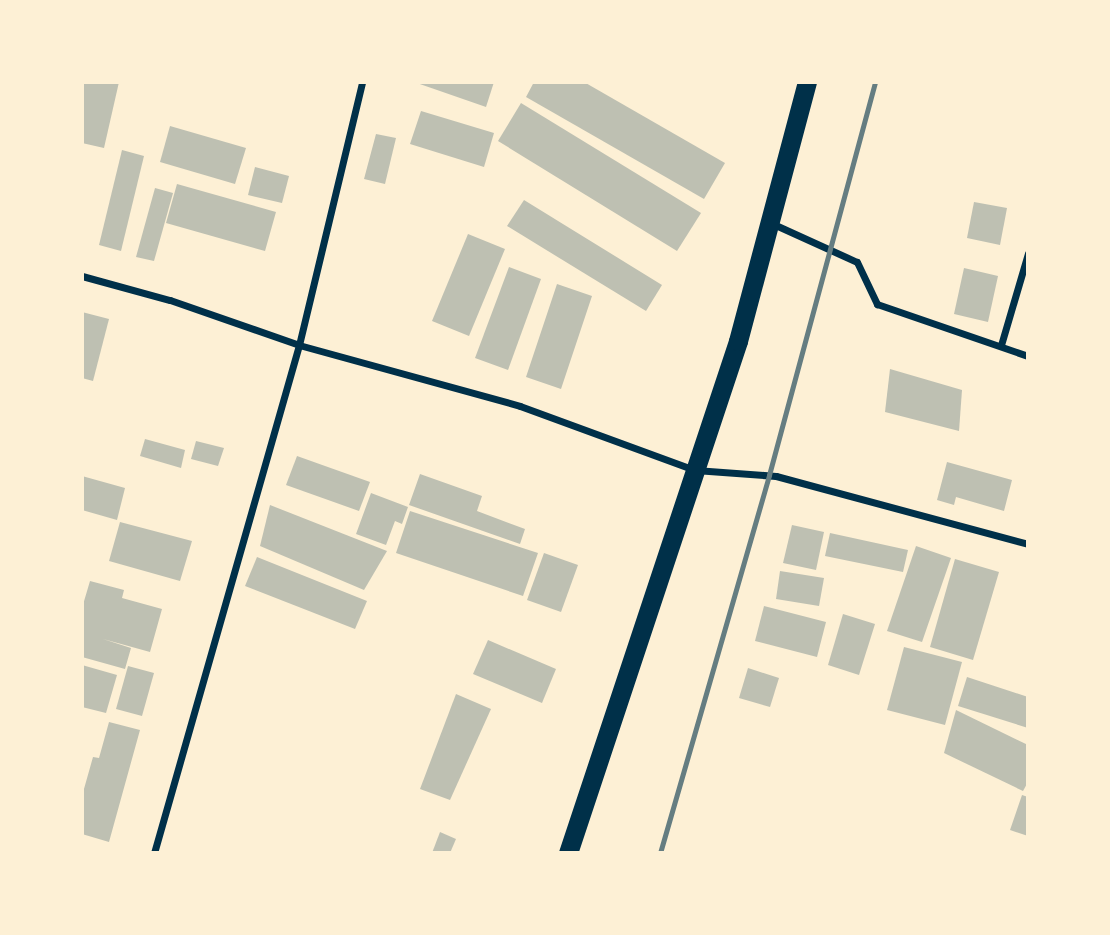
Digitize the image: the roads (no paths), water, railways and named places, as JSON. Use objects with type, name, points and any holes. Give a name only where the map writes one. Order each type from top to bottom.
[{"type":"highway","points":[[568,853],[738,341],[807,82]]},
{"type":"street","points":[[154,853],[299,345],[362,82]]},
{"type":"street","points":[[768,222],[857,262],[877,304],[1028,356]]},
{"type":"street","points":[[1001,345],[1028,253]]},
{"type":"street","points":[[82,276],[170,300],[299,345],[520,406],[695,470],[776,476],[1028,544]]},
{"type":"railway","points":[[660,853],[769,475],[875,82]]}]
